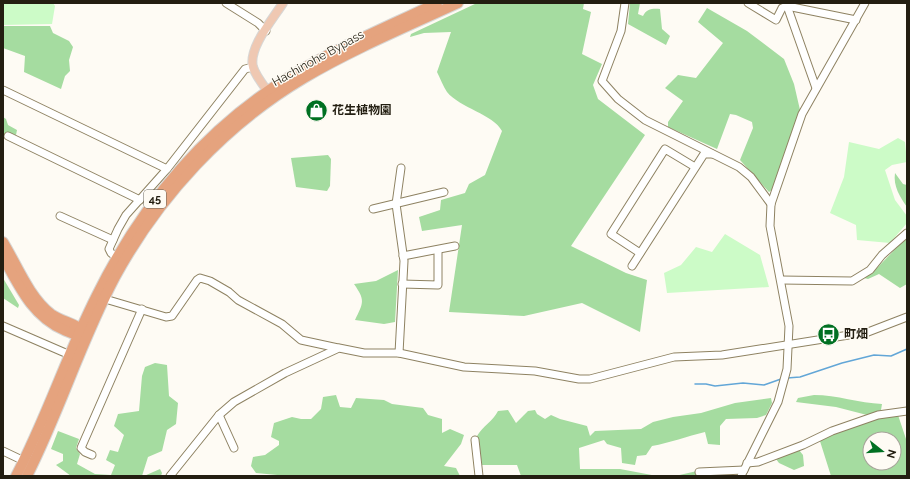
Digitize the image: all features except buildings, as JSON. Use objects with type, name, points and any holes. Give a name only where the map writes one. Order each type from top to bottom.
[{"type":"highway","name":"Hachinohe Bypass","points":[[82,334],[116,257],[146,211],[193,154],[230,120],[324,57],[437,3]]},
{"type":"highway","name":"Hachinohe Bypass","points":[[82,334],[105,298],[128,255],[168,197],[218,143],[270,94],[458,3]]},
{"type":"highway","points":[[3,242],[42,307],[82,334]]},
{"type":"highway","points":[[3,257],[24,296],[35,310],[50,323],[82,334]]},
{"type":"highway","name":"45","points":[[16,476],[70,355],[82,334]]},
{"type":"highway","name":"45","points":[[27,476],[53,421],[82,334]]},
{"type":"main road","points":[[270,94],[253,67],[252,58],[255,47],[283,3]]},
{"type":"street","points":[[226,3],[258,23],[266,31]]},
{"type":"street","points":[[625,3],[621,31],[602,81],[618,98],[645,120],[739,167],[751,176],[771,204]]},
{"type":"street","points":[[748,3],[776,20],[782,8],[786,5]]},
{"type":"street","points":[[744,470],[778,402],[788,368],[790,343],[789,326],[770,226],[771,204],[802,114],[865,3]]},
{"type":"street","points":[[786,5],[856,20]]},
{"type":"street","points":[[786,5],[816,88]]},
{"type":"street","points":[[116,257],[111,254],[109,249],[126,215],[167,169],[245,69],[253,67]]},
{"type":"street","points":[[3,90],[167,169]]},
{"type":"street","points":[[8,136],[140,200]]},
{"type":"street","points":[[640,253],[611,234],[665,148],[695,167]]},
{"type":"street","points":[[632,266],[704,154],[714,154]]},
{"type":"street","points":[[399,353],[403,256],[396,204],[401,168]]},
{"type":"street","points":[[372,209],[444,192]]},
{"type":"street","points":[[60,216],[113,240]]},
{"type":"street","points":[[781,280],[852,281],[870,270],[882,255],[907,233]]},
{"type":"street","points":[[403,256],[455,246]]},
{"type":"street","points":[[402,284],[438,285],[438,250]]},
{"type":"street","points":[[105,298],[166,317],[172,316],[197,280],[200,278],[210,281],[229,292],[238,300],[282,324],[301,340],[364,353],[399,353],[464,368],[535,372],[579,379],[590,379],[674,357],[722,355],[790,343],[868,332],[907,317]]},
{"type":"street","points":[[92,455],[85,452],[81,448],[142,309]]},
{"type":"street","points":[[3,326],[70,355]]},
{"type":"street","points":[[170,476],[219,415],[234,402],[285,373],[338,348]]},
{"type":"street","points":[[699,472],[744,470],[758,462],[803,446],[832,431],[878,415],[907,411]]},
{"type":"street","points":[[219,415],[234,448]]},
{"type":"street","points":[[474,440],[479,476]]},
{"type":"street","points":[[3,451],[24,461]]},
{"type":"green space","points":[[3,3],[53,3],[55,6],[52,24],[3,25]]},
{"type":"green space","points":[[477,3],[584,3],[583,9],[591,12],[582,54],[602,64],[593,85],[598,99],[645,135],[571,246],[626,273],[647,280],[640,332],[582,303],[524,316],[449,312],[462,225],[422,231],[419,217],[440,210],[441,200],[465,193],[469,184],[485,175],[502,131],[498,125],[484,115],[453,98],[444,87],[437,72],[451,32],[424,33],[410,37],[411,34]]},
{"type":"green space","points":[[630,3],[640,3],[638,14],[643,16],[650,10],[660,9],[662,29],[670,36],[666,45],[628,24]]},
{"type":"green space","points":[[707,8],[747,31],[784,59],[794,84],[800,110],[773,189],[769,192],[740,160],[753,128],[752,122],[730,114],[717,149],[668,127],[668,122],[683,101],[665,88],[678,75],[696,78],[723,43],[698,22]]},
{"type":"green space","points":[[3,26],[50,26],[53,33],[69,41],[73,47],[69,60],[70,71],[65,76],[61,89],[24,72],[25,56],[3,48]]},
{"type":"green space","points":[[3,117],[6,119],[8,125],[17,130],[16,135],[9,133],[3,136]]},
{"type":"green space","points":[[898,138],[905,142],[907,162],[892,165],[885,170],[895,200],[907,216],[907,223],[890,243],[857,240],[856,225],[830,213],[844,177],[849,142],[879,149]]},
{"type":"green space","points":[[328,155],[331,159],[330,186],[327,191],[296,187],[291,158]]},
{"type":"green space","points":[[895,173],[903,184],[907,185],[907,207],[896,187]]},
{"type":"green space","points":[[725,234],[760,255],[769,287],[667,293],[664,273],[681,265],[696,247],[712,252]]},
{"type":"green space","points":[[907,237],[907,284],[900,288],[879,274],[868,279],[864,278],[875,270]]},
{"type":"green space","points":[[398,270],[395,322],[384,324],[355,320],[362,305],[362,298],[354,284],[376,281]]},
{"type":"green space","points":[[3,278],[19,305],[18,308],[3,298]]},
{"type":"green space","points":[[155,363],[167,365],[169,396],[178,403],[176,424],[167,430],[162,451],[148,457],[142,476],[71,476],[56,465],[63,461],[63,454],[51,449],[58,431],[79,439],[76,448],[80,454],[77,464],[95,474],[111,475],[115,465],[106,460],[110,450],[118,452],[124,435],[114,426],[118,414],[139,411],[142,376],[145,367]]},
{"type":"green space","points":[[336,395],[340,407],[351,408],[356,398],[384,400],[392,404],[423,408],[428,415],[442,419],[442,433],[450,429],[464,435],[461,444],[444,466],[456,468],[460,476],[288,476],[256,473],[251,466],[253,457],[265,455],[279,445],[279,441],[271,437],[274,423],[292,417],[311,419],[321,409],[323,397]]},
{"type":"green space","points":[[814,395],[831,396],[882,404],[881,410],[867,415],[836,407],[796,402],[798,398]]},
{"type":"green space","points":[[771,398],[772,403],[766,415],[757,418],[726,419],[720,426],[720,445],[708,444],[705,432],[652,446],[646,455],[637,456],[635,465],[622,463],[621,448],[607,444],[604,440],[579,448],[580,469],[620,469],[657,476],[521,476],[517,465],[482,465],[477,436],[498,411],[508,410],[516,423],[528,411],[535,410],[537,414],[545,419],[551,415],[587,426],[590,436],[595,431],[641,429],[653,422],[673,417],[701,413],[735,403]]},
{"type":"green space","points":[[898,415],[907,442],[907,476],[831,476],[819,438],[879,418]]},
{"type":"green space","points":[[799,450],[803,455],[804,466],[794,470],[779,463],[776,459]]},
{"type":"green space","points":[[160,469],[162,473],[161,476],[144,476]]},
{"type":"green space","points":[[706,469],[734,469],[734,476],[675,476]]},
{"type":"waterway","points":[[787,378],[800,377],[842,363],[874,355],[891,356],[907,349]]},
{"type":"waterway","points":[[695,384],[715,386],[743,383],[764,385],[781,379]]},
{"type":"place","name":"花生植物園","points":[[317,110]]},
{"type":"place","name":"町畑","points":[[829,334]]}]
